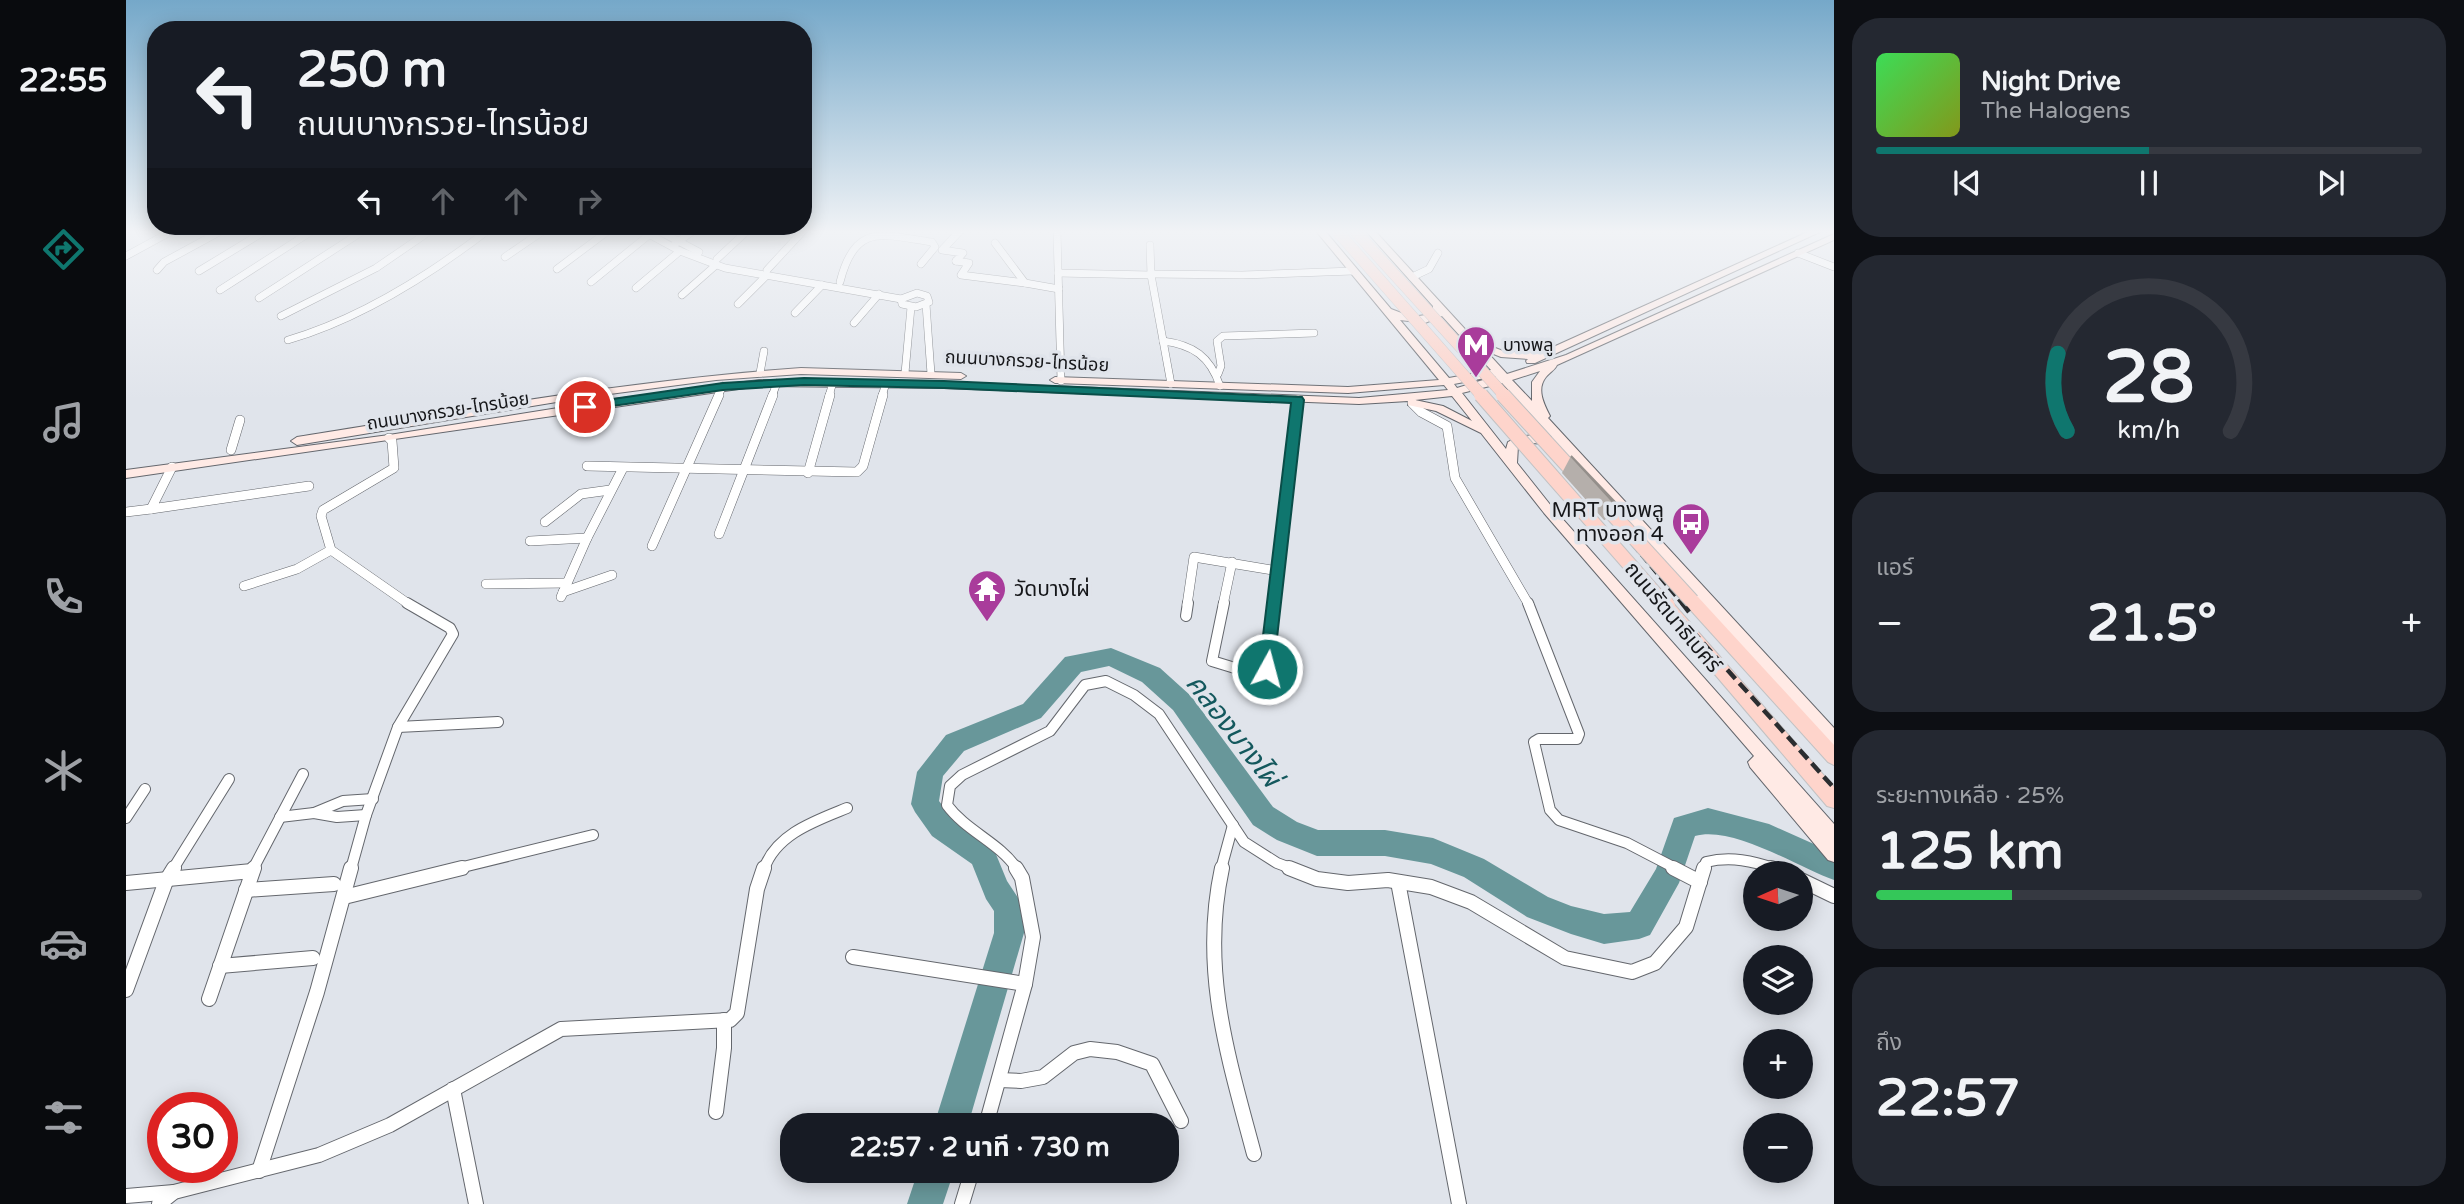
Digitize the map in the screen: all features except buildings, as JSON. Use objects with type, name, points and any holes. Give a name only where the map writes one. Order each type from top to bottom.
[{"type":"main road","name":"ถนนรัตนาธิเบศร์","points":[[1367,287],[1511,464],[1834,836]]},
{"type":"main road","name":"ถนนรัตนาธิเบศร์","points":[[1386,287],[1834,800]]},
{"type":"main road","name":"ถนนรัตนาธิเบศร์","points":[[1406,287],[1834,757]]},
{"type":"main road","name":"ถนนรัตนาธิเบศร์","points":[[1421,287],[1834,738]]},
{"type":"main road","name":"ถนนบางกรวย-ไทรน้อย","points":[[1500,376],[1693,287]]},
{"type":"main road","name":"ถนนบางกรวย-ไทรน้อย","points":[[126,474],[389,438],[723,386],[886,383],[1298,400],[1415,400],[1570,357],[1722,287]]},
{"type":"main road","points":[[1381,304],[1396,316],[1423,320],[1437,316],[1434,303]]},
{"type":"main road","points":[[1450,321],[1485,349],[1513,356],[1543,356]]},
{"type":"main road","points":[[1396,387],[1424,368],[1422,354]]},
{"type":"main road","points":[[1553,433],[1535,399],[1534,387],[1545,371],[1570,357]]},
{"type":"main road","name":"ถนนบางกรวย-ไทรน้อย","points":[[126,465],[417,424],[587,394],[760,373],[905,373],[1171,384],[1219,380],[1348,390],[1408,386],[1451,388]]},
{"type":"main road","points":[[1408,386],[1415,400],[1456,415],[1487,434]]},
{"type":"main road","points":[[1511,464],[1512,444],[1518,440],[1532,438],[1554,442],[1575,454]]},
{"type":"main road","points":[[1746,644],[1763,649],[1834,726]]},
{"type":"main road","points":[[1671,651],[1670,661],[1834,854]]},
{"type":"street","points":[[220,290],[224,287]]},
{"type":"street","points":[[259,298],[276,287]]},
{"type":"street","points":[[281,316],[338,287]]},
{"type":"street","points":[[288,340],[325,329],[401,287]]},
{"type":"street","points":[[682,295],[690,287]]},
{"type":"street","points":[[738,304],[753,287]]},
{"type":"street","points":[[795,313],[820,287]]},
{"type":"street","points":[[836,287],[878,294],[904,296],[918,293],[927,296],[931,374]]},
{"type":"street","points":[[864,287],[904,296]]},
{"type":"street","points":[[1049,287],[1059,289],[1061,381]]},
{"type":"street","points":[[1153,287],[1171,384]]},
{"type":"street","points":[[854,323],[878,294]]},
{"type":"street","points":[[904,296],[902,304],[911,307],[926,304]]},
{"type":"street","points":[[905,373],[911,307]]},
{"type":"street","points":[[1219,380],[1221,366],[1217,341],[1223,337],[1314,333]]},
{"type":"street","points":[[1163,341],[1194,346],[1219,380]]},
{"type":"street","points":[[908,348],[919,345],[931,348]]},
{"type":"street","points":[[760,373],[764,351]]},
{"type":"street","points":[[808,473],[833,382]]},
{"type":"street","points":[[719,534],[777,383]]},
{"type":"street","points":[[587,466],[808,473],[847,473],[860,470],[886,383]]},
{"type":"street","points":[[652,546],[723,386]]},
{"type":"street","points":[[1232,562],[1212,661],[1261,676],[1267,670],[1298,400]]},
{"type":"street","points":[[1415,400],[1421,412],[1447,426],[1451,468],[1455,478],[1531,608],[1579,734],[1577,739],[1539,739],[1534,742],[1550,810],[1559,821],[1569,826],[1628,843],[1700,882]]},
{"type":"street","points":[[231,450],[240,420]]},
{"type":"street","points":[[259,1171],[317,992],[366,815],[398,727],[453,634],[450,628],[411,606],[331,550],[322,525],[323,510],[394,468],[392,441],[389,438]]},
{"type":"street","points":[[151,509],[172,467]]},
{"type":"street","points":[[564,591],[610,490],[623,468]]},
{"type":"street","points":[[126,512],[309,486]]},
{"type":"street","points":[[545,522],[580,492],[589,489],[610,490]]},
{"type":"street","points":[[530,541],[587,538]]},
{"type":"street","points":[[244,586],[297,569],[331,550]]},
{"type":"street","points":[[1186,616],[1194,557],[1278,571]]},
{"type":"street","points":[[486,584],[564,591],[612,575]]},
{"type":"street","points":[[989,1113],[999,1080],[1017,983],[1033,937],[1022,878],[1011,860],[958,820],[947,805],[950,786],[962,775],[1050,730],[1085,685],[1106,681],[1133,695],[1159,715],[1244,842],[1277,863],[1317,879],[1348,883],[1398,882],[1431,887],[1471,902],[1565,958],[1632,972],[1655,963],[1686,928],[1706,862],[1723,856],[1747,861]]},
{"type":"street","points":[[398,727],[498,722]]},
{"type":"street","points":[[209,999],[252,871],[303,774]]},
{"type":"street","points":[[126,990],[166,881],[229,779]]},
{"type":"street","points":[[126,818],[145,789]]},
{"type":"street","points":[[280,817],[314,813],[343,802],[373,799]]},
{"type":"street","points":[[126,1196],[174,1192],[319,1155],[390,1125],[561,1029],[730,1020],[737,1013],[757,889],[767,860],[802,827],[847,808]]},
{"type":"street","points":[[314,813],[337,817],[366,815]]},
{"type":"street","points":[[1233,825],[1222,858],[1214,917],[1213,968],[1219,1011],[1254,1154]]},
{"type":"street","points":[[344,897],[593,835]]},
{"type":"street","points":[[126,883],[252,871]]},
{"type":"street","points":[[1398,882],[1459,1204]]},
{"type":"street","points":[[246,890],[334,884]]},
{"type":"street","points":[[1813,886],[1834,896]]},
{"type":"street","points":[[853,957],[1017,983]]},
{"type":"street","points":[[220,966],[313,958]]},
{"type":"street","points":[[716,1112],[724,1048],[724,1020]]},
{"type":"street","points":[[999,1080],[1020,1083],[1038,1078],[1057,1069],[1068,1056],[1084,1049],[1118,1053],[1152,1064],[1181,1121]]},
{"type":"street","points":[[453,1089],[476,1204]]},
{"type":"street","points":[[962,1204],[968,1183]]},
{"type":"street","points":[[159,1204],[174,1192]]},
{"type":"waterway","name":"คลองบางไผ่","points":[[955,1113],[1009,933],[1009,907],[996,889],[983,856],[942,827],[925,804],[930,772],[955,743],[1032,711],[1074,664],[1111,657],[1151,675],[1182,703],[1263,816],[1287,831],[1317,843],[1385,843],[1433,851],[1474,868],[1538,907],[1604,929],[1639,925],[1669,874],[1684,827],[1708,820],[1769,837],[1834,867]]},
{"type":"waterway","name":"คลองบางไผ่","points":[[925,1204],[932,1183]]},
{"type":"railway","points":[[1389,287],[1481,396]]},
{"type":"railway","points":[[1401,287],[1501,396]]},
{"type":"railway","points":[[1480,395],[1668,605]]},
{"type":"railway","points":[[1499,395],[1578,481]]},
{"type":"railway","points":[[1595,499],[1683,605]]},
{"type":"railway","points":[[1667,603],[1834,788]]},
{"type":"railway","points":[[1682,603],[1689,612]]},
{"type":"place","name":"บางพลู","points":[[1476,379]]},
{"type":"place","name":"MRT บางพลู ทางออก 4","points":[[1691,556]]},
{"type":"place","name":"วัดบางไผ่","points":[[987,623]]},
{"type":"route","points":[[585,407],[723,386],[804,382],[944,384],[1298,400],[1267,669]]}]
